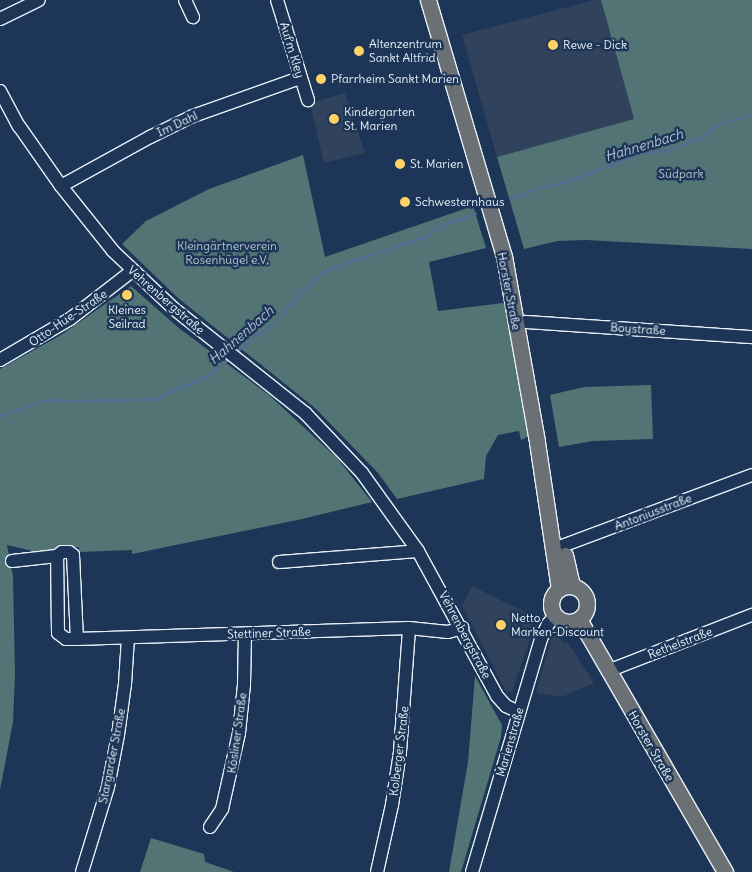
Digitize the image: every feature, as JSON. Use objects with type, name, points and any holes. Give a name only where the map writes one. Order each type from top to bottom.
[{"type":"main road","name":"Horster Straße","points":[[428,0],[504,256],[559,548]]},
{"type":"main road","name":"Horster Straße","points":[[438,0],[510,245],[525,322],[565,587]]},
{"type":"main road","points":[[565,587],[581,590],[587,602],[586,610],[579,619],[566,622],[555,616],[551,602],[565,587]]},
{"type":"main road","name":"Horster Straße","points":[[579,619],[725,872]]},
{"type":"street","points":[[0,19],[40,0]]},
{"type":"street","points":[[185,0],[193,17]]},
{"type":"street","name":"Auf'm Kley","points":[[277,0],[308,100]]},
{"type":"street","name":"Im Dahl","points":[[61,186],[150,137],[193,116],[300,78]]},
{"type":"street","name":"Vehrenbergstraße","points":[[0,91],[20,126],[61,186],[92,228],[132,271],[173,308],[246,364],[305,413],[333,441],[378,493],[418,552],[462,628],[497,696],[506,706],[518,712]]},
{"type":"street","name":"Otto-Hue-Straße","points":[[0,360],[70,319],[132,271]]},
{"type":"street","name":"Boystraße","points":[[525,322],[752,336]]},
{"type":"street","name":"Antoniusstraße","points":[[559,548],[752,475]]},
{"type":"street","points":[[12,561],[57,556],[62,552],[69,552],[73,555],[77,639],[66,638],[58,633],[57,556]]},
{"type":"street","points":[[279,562],[418,552]]},
{"type":"street","name":"Rethelstraße","points":[[608,671],[752,615]]},
{"type":"street","name":"Marienstraße","points":[[472,872],[518,712],[544,630],[555,616]]},
{"type":"street","name":"Stettiner Straße","points":[[77,639],[409,628],[448,632],[462,628]]},
{"type":"street","name":"Kolberger Straße","points":[[377,872],[392,806],[400,752],[409,628]]},
{"type":"street","name":"Kösliner Straße","points":[[210,827],[222,809],[238,733],[244,685],[244,634]]},
{"type":"street","name":"Stargarder Straße","points":[[82,872],[108,787],[125,684],[128,638]]},
{"type":"shaded area","points":[[594,0],[601,0],[634,120],[497,157],[462,35]]},
{"type":"shaded area","name":"Kindergarten St. Marien","points":[[345,93],[365,153],[324,163],[310,103]]},
{"type":"shaded area","points":[[472,586],[537,618],[512,692],[506,691],[462,606]]},
{"type":"shaded area","points":[[557,634],[565,644],[568,643],[594,683],[562,697],[536,693],[551,639]]},
{"type":"green space","name":"Südpark","points":[[601,0],[752,0],[752,249],[586,240],[557,241],[524,249],[497,157],[634,119]]},
{"type":"green space","name":"Kleingärtnerverein Rosenhügel e.V.","points":[[303,155],[325,257],[473,206],[486,248],[429,262],[438,311],[503,303],[505,305],[528,437],[521,440],[519,431],[498,435],[486,456],[484,479],[397,499],[378,473],[315,408],[178,298],[122,244],[146,221],[209,189]]},
{"type":"green space","points":[[131,286],[180,329],[269,395],[337,458],[372,502],[302,519],[132,554],[132,550],[79,552],[79,547],[37,552],[7,545],[13,576],[15,675],[13,722],[0,790],[0,369],[61,335]]},
{"type":"green space","points":[[651,385],[653,439],[593,441],[559,447],[550,395],[584,387]]},
{"type":"green space","points":[[475,676],[502,725],[501,737],[461,872],[449,872],[468,762]]},
{"type":"green space","points":[[151,838],[204,854],[205,862],[234,872],[140,872]]},
{"type":"waterway","name":"Hahnenbach","points":[[511,198],[538,188],[567,182],[638,154],[667,150],[703,137],[718,124],[752,115]]},
{"type":"waterway","name":"Hahnenbach","points":[[235,352],[274,323],[299,293],[326,270],[424,237],[440,226],[475,213]]},
{"type":"waterway","name":"Hahnenbach","points":[[0,416],[48,399],[72,401],[155,399],[209,375],[229,358]]},
{"type":"place","name":"Rewe - Dick","points":[[553,45]]},
{"type":"place","name":"Altenzentrum Sankt Altfrid","points":[[359,51]]},
{"type":"place","name":"Pfarrheim Sankt Marien","points":[[321,79]]},
{"type":"place","name":"Kindergarten St. Marien","points":[[334,119]]},
{"type":"place","name":"St. Marien","points":[[400,164]]},
{"type":"place","name":"Schwesternhaus","points":[[405,202]]},
{"type":"place","name":"Kleines Seilrad","points":[[127,295]]},
{"type":"place","name":"Netto Marken-Discount","points":[[501,625]]}]
